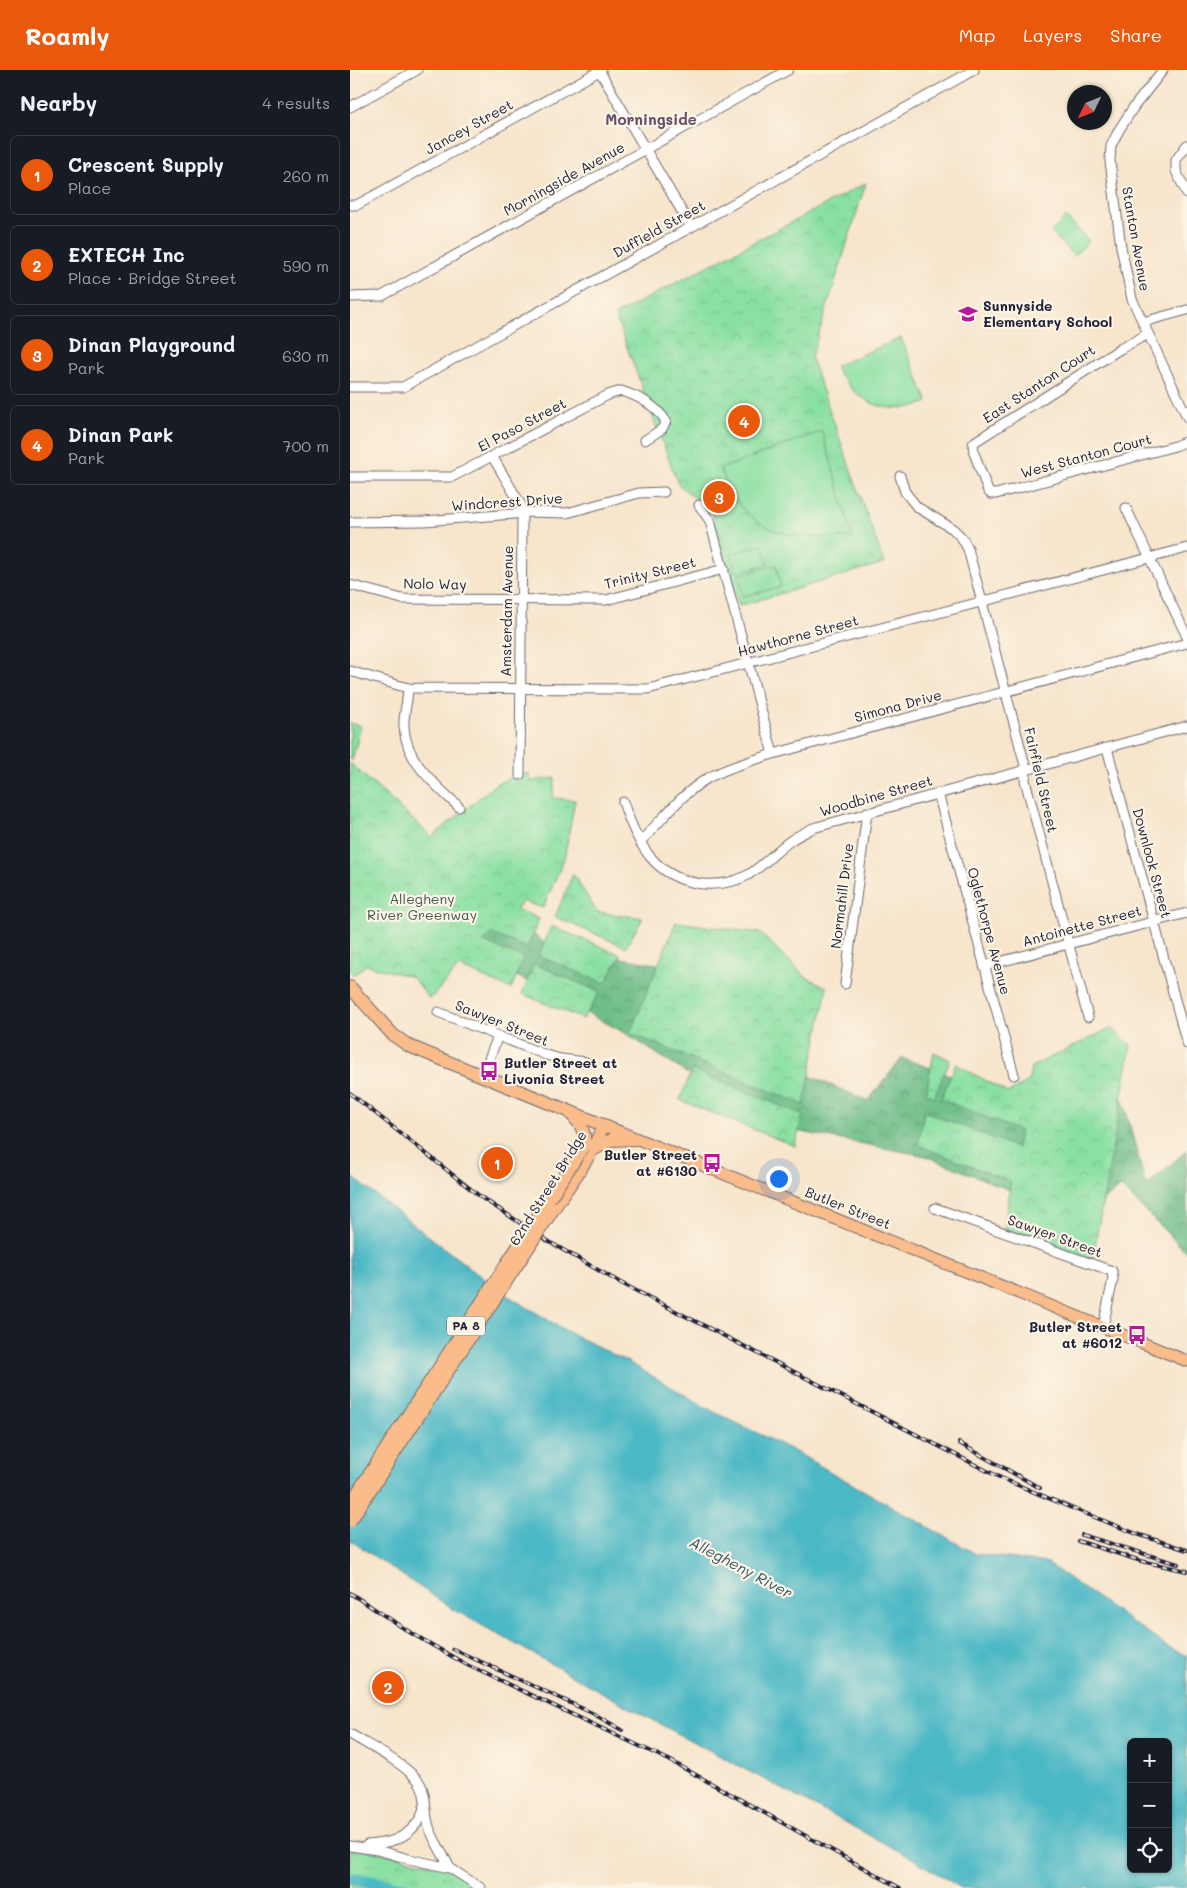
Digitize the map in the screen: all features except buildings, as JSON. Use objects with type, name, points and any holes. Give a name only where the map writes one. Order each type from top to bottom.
[{"type":"highway","name":"Butler Street","points":[[350,987],[388,1030],[403,1043],[602,1126]]},
{"type":"highway","points":[[568,1112],[578,1121],[591,1143],[617,1138],[635,1139]]},
{"type":"highway","name":"62nd Street Bridge","points":[[350,1521],[602,1126]]},
{"type":"highway","name":"62nd Street Bridge","points":[[350,1504],[591,1143]]},
{"type":"main road","name":"Butler Street","points":[[602,1126],[1187,1361]]},
{"type":"street","points":[[350,107],[417,70]]},
{"type":"street","points":[[600,70],[691,228]]},
{"type":"street","name":"Jancey Street","points":[[350,205],[357,205],[600,70]]},
{"type":"street","name":"Morningside Avenue","points":[[350,297],[382,296],[788,70]]},
{"type":"street","name":"Duffield Street","points":[[350,387],[403,387],[974,70]]},
{"type":"street","name":"Stanton Avenue","points":[[1164,70],[1118,130],[1111,146],[1110,161],[1121,247],[1132,299],[1187,417]]},
{"type":"street","points":[[1187,145],[1176,160],[1176,171],[1187,194]]},
{"type":"street","points":[[1143,322],[1187,310]]},
{"type":"street","name":"East Stanton Court","points":[[991,494],[988,491],[974,453],[973,444],[1120,349],[1148,334]]},
{"type":"street","name":"El Paso Street","points":[[350,477],[452,477],[608,395],[621,391],[643,400],[660,414],[666,422],[662,429],[645,440]]},
{"type":"street","name":"West Stanton Court","points":[[991,494],[1175,446],[1187,441]]},
{"type":"street","name":"Amsterdam Avenue","points":[[492,456],[521,505],[522,513],[520,774]]},
{"type":"street","name":"Fairfield Street","points":[[900,476],[905,492],[916,506],[953,529],[962,538],[968,549],[1026,770],[1025,780],[1088,1017]]},
{"type":"street","name":"Windcrest Drive","points":[[350,522],[424,522],[522,513],[567,513],[639,493],[664,492]]},
{"type":"street","points":[[699,505],[710,521],[774,754]]},
{"type":"street","points":[[1126,508],[1187,637]]},
{"type":"street","name":"Hawthorne Street","points":[[350,671],[408,688],[648,690],[1187,548]]},
{"type":"street","name":"Trinity Street","points":[[521,599],[606,600],[724,569]]},
{"type":"street","name":"Nolo Way","points":[[350,585],[402,598],[521,599]]},
{"type":"street","name":"Simona Drive","points":[[640,842],[669,810],[708,779],[734,766],[1187,643]]},
{"type":"street","points":[[408,688],[404,727],[407,743],[413,758],[424,773],[459,806]]},
{"type":"street","name":"Woodbine Street","points":[[622,802],[631,827],[660,868],[675,877],[693,883],[712,885],[730,882],[748,875],[791,841],[813,828],[1187,726]]},
{"type":"street","name":"Downlook Street","points":[[1107,748],[1187,1044]]},
{"type":"street","name":"Oglethorpe Avenue","points":[[938,793],[1014,1075]]},
{"type":"street","name":"Normahill Drive","points":[[844,984],[867,812]]},
{"type":"street","name":"Antoinette Street","points":[[984,966],[1187,913]]},
{"type":"street","name":"Sawyer Street","points":[[438,1012],[554,1058],[586,1062]]},
{"type":"street","points":[[482,1076],[498,1036]]},
{"type":"street","name":"Sawyer Street","points":[[935,1208],[1112,1271],[1104,1327]]},
{"type":"street","points":[[350,1734],[403,1768],[418,1780],[425,1797],[428,1825],[450,1868]]},
{"type":"street","points":[[354,1846],[392,1841],[406,1834],[417,1824],[423,1814],[425,1797]]},
{"type":"street","points":[[354,1846],[450,1868],[481,1888]]},
{"type":"green space","points":[[866,183],[811,358],[884,563],[739,606],[712,513],[678,484],[615,315]]},
{"type":"green space","points":[[1066,217],[1089,241],[1074,256],[1051,232]]},
{"type":"green space","points":[[901,338],[928,402],[913,407],[899,408],[874,404],[862,398],[852,389],[835,366]]},
{"type":"green space","points":[[822,431],[853,538],[787,534],[758,522],[746,512],[734,497],[720,469]]},
{"type":"green space","points":[[763,545],[768,564],[736,572],[731,554]]},
{"type":"green space","points":[[776,565],[781,587],[743,596],[738,575]]},
{"type":"green space","points":[[350,723],[361,726],[352,761],[350,759]]},
{"type":"green space","name":"Allegheny River Greenway","points":[[350,763],[432,837],[496,784],[512,777],[529,773],[530,781],[555,778],[553,798],[575,800],[564,859],[543,908],[523,901],[516,909],[539,919],[527,948],[492,934],[483,942],[523,958],[511,989],[459,967],[430,999],[412,977],[366,965],[353,975],[350,971]]},
{"type":"green space","points":[[451,860],[546,945],[667,966],[756,1053],[868,1101],[902,1058],[1015,1098],[1123,1100],[1146,1186],[1187,1150],[1187,1253],[1121,1187],[1078,1218],[926,1156],[775,1127],[625,1033],[525,980],[438,938]]},
{"type":"green space","points":[[573,874],[597,912],[643,918],[626,947],[555,917]]},
{"type":"green space","points":[[676,922],[760,933],[806,977],[827,987],[804,1105],[630,1033]]},
{"type":"green space","points":[[551,926],[621,955],[605,983],[539,956]]},
{"type":"green space","points":[[534,964],[600,992],[583,1019],[522,994]]},
{"type":"green space","points":[[1111,1028],[1131,1045],[1092,1262],[1004,1229],[1011,1182],[918,1145],[924,1111],[1017,1148],[1020,1131],[941,1099],[956,1064],[1008,1093],[1029,1081],[1031,1067]]},
{"type":"green space","points":[[934,1052],[950,1060],[934,1097],[926,1093]]},
{"type":"green space","points":[[692,1070],[803,1115],[795,1146],[680,1100]]},
{"type":"green space","points":[[350,1846],[450,1868],[481,1888],[350,1888]]},
{"type":"water","name":"Allegheny River","points":[[350,1175],[497,1289],[563,1329],[630,1363],[716,1413],[792,1450],[976,1554],[1047,1563],[1166,1646],[1187,1656],[1187,1888],[961,1888],[910,1857],[639,1713],[451,1608],[350,1540]]},
{"type":"waterway","points":[[350,1878],[405,1888]]},
{"type":"railway","points":[[350,1093],[482,1198],[551,1243],[619,1282],[999,1477],[1137,1534],[1187,1550]]},
{"type":"railway","points":[[959,1443],[1040,1488]]},
{"type":"railway","points":[[1082,1535],[1178,1564]]},
{"type":"railway","points":[[1078,1541],[1141,1561],[1187,1571]]},
{"type":"railway","points":[[350,1593],[411,1633],[467,1665],[669,1760],[900,1888]]},
{"type":"railway","points":[[453,1649],[592,1713],[622,1730]]},
{"type":"place","name":"Sunnyside Elementary School","points":[[968,314]]},
{"type":"place","name":"Dinan Park","points":[[744,421]]},
{"type":"place","name":"Dinan Playground","points":[[719,497]]},
{"type":"place","name":"Butler Street at Livonia Street","points":[[489,1071]]},
{"type":"place","name":"Crescent Supply","points":[[497,1163]]},
{"type":"place","name":"Butler Street at #6130","points":[[712,1163]]},
{"type":"place","name":"Butler Street at #6012","points":[[1137,1335]]},
{"type":"place","name":"EXTECH Inc","points":[[388,1687]]},
{"type":"district","name":"Morningside","points":[[651,120]]}]
